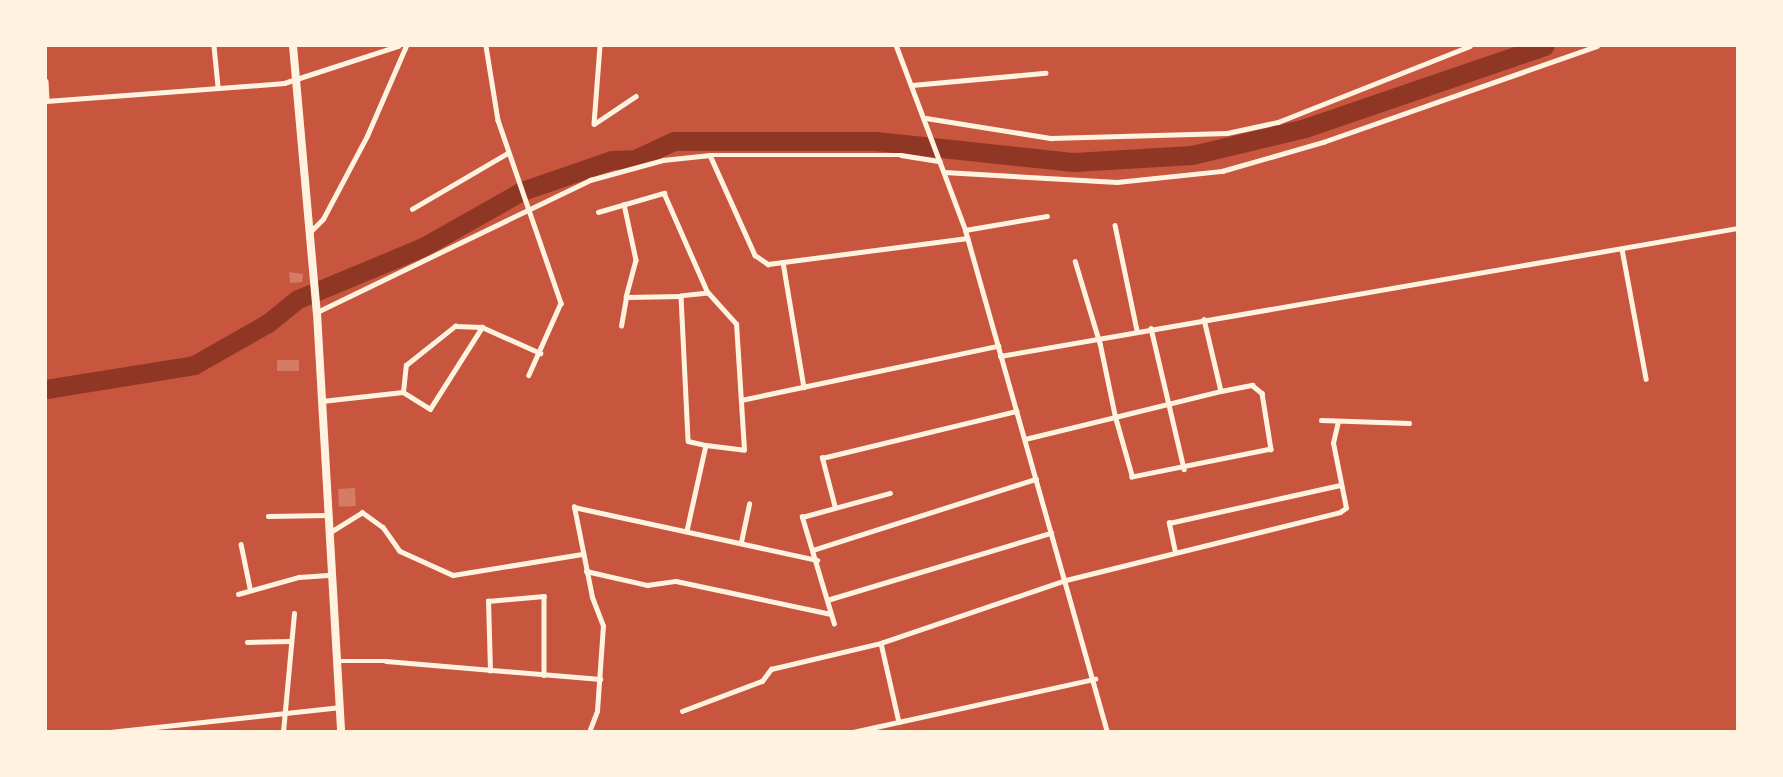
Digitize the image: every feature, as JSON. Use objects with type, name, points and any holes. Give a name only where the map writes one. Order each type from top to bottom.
[{"type":"highway","points":[[293,46],[316,308],[341,732]]},
{"type":"street","points":[[214,46],[218,86]]},
{"type":"street","points":[[46,81],[46,100],[284,83],[295,77],[398,46]]},
{"type":"street","points":[[309,233],[323,219],[362,146],[396,78],[406,46]]},
{"type":"street","points":[[486,46],[508,153],[561,303],[530,375]]},
{"type":"street","points":[[600,46],[594,124],[636,96]]},
{"type":"street","points":[[896,46],[926,118],[965,230],[1095,679],[1107,732]]},
{"type":"street","points":[[926,118],[1051,138],[1227,133],[1278,122],[1470,46]]},
{"type":"street","points":[[944,172],[1116,182],[1222,171],[1323,142],[1597,46]]},
{"type":"street","points":[[912,85],[1045,73]]},
{"type":"street","points":[[412,209],[508,153]]},
{"type":"street","points":[[316,308],[590,180],[663,160],[710,155],[901,155],[940,161]]},
{"type":"street","points":[[710,155],[755,255],[768,264],[967,238]]},
{"type":"street","points":[[598,212],[664,193],[708,293],[736,324],[744,450],[688,441],[681,296]]},
{"type":"street","points":[[621,326],[636,260],[624,204]]},
{"type":"street","points":[[965,230],[1048,216]]},
{"type":"street","points":[[1115,225],[1137,330]]},
{"type":"street","points":[[1000,356],[1137,330],[1738,228]]},
{"type":"street","points":[[1622,249],[1646,379]]},
{"type":"street","points":[[783,262],[804,387]]},
{"type":"street","points":[[1024,439],[1115,417],[1168,404],[1222,391],[1260,388],[1272,449],[1184,469],[1132,477],[1115,417],[1097,337],[1075,262]]},
{"type":"street","points":[[626,297],[708,293]]},
{"type":"street","points":[[1204,319],[1222,391]]},
{"type":"street","points":[[403,392],[406,365],[455,327],[482,327],[540,353]]},
{"type":"street","points":[[321,401],[403,392],[430,409],[482,327]]},
{"type":"street","points":[[1151,328],[1184,469]]},
{"type":"street","points":[[741,400],[998,346]]},
{"type":"street","points":[[835,508],[822,458],[1016,411]]},
{"type":"street","points":[[1321,420],[1409,423]]},
{"type":"street","points":[[682,711],[762,681],[771,669],[881,643],[1066,580],[1340,512],[1346,508],[1333,443],[1338,422]]},
{"type":"street","points":[[687,531],[706,444]]},
{"type":"street","points":[[813,550],[1036,479]]},
{"type":"street","points":[[1175,552],[1170,523],[1341,485]]},
{"type":"street","points":[[834,624],[802,517],[890,493]]},
{"type":"street","points":[[741,542],[749,503]]},
{"type":"street","points":[[590,732],[597,711],[603,626],[586,571],[574,507],[817,560]]},
{"type":"street","points":[[329,533],[362,512],[383,527],[400,551],[453,575],[583,554]]},
{"type":"street","points":[[268,516],[328,515]]},
{"type":"street","points":[[827,600],[1052,533]]},
{"type":"street","points":[[241,544],[250,589]]},
{"type":"street","points":[[586,571],[646,585],[676,581],[831,614]]},
{"type":"street","points":[[238,594],[250,589],[331,575]]},
{"type":"street","points":[[490,671],[488,601],[544,596],[544,675]]},
{"type":"street","points":[[283,732],[294,614]]},
{"type":"street","points":[[247,642],[291,641]]},
{"type":"street","points":[[881,643],[899,722]]},
{"type":"street","points":[[336,661],[386,661],[600,679]]},
{"type":"street","points":[[853,732],[1095,679]]},
{"type":"street","points":[[110,732],[339,707]]},
{"type":"building","points":[[289,272],[303,274],[302,282],[290,283]]},
{"type":"building","points":[[277,360],[299,360],[299,371],[277,371]]},
{"type":"building","points":[[355,488],[356,506],[339,507],[338,489]]},
{"type":"waterway","points":[[46,389],[194,365],[268,323],[298,299],[423,247],[522,191],[612,160],[635,159],[674,141],[876,141],[1074,162],[1192,155],[1305,128],[1544,46]]}]
